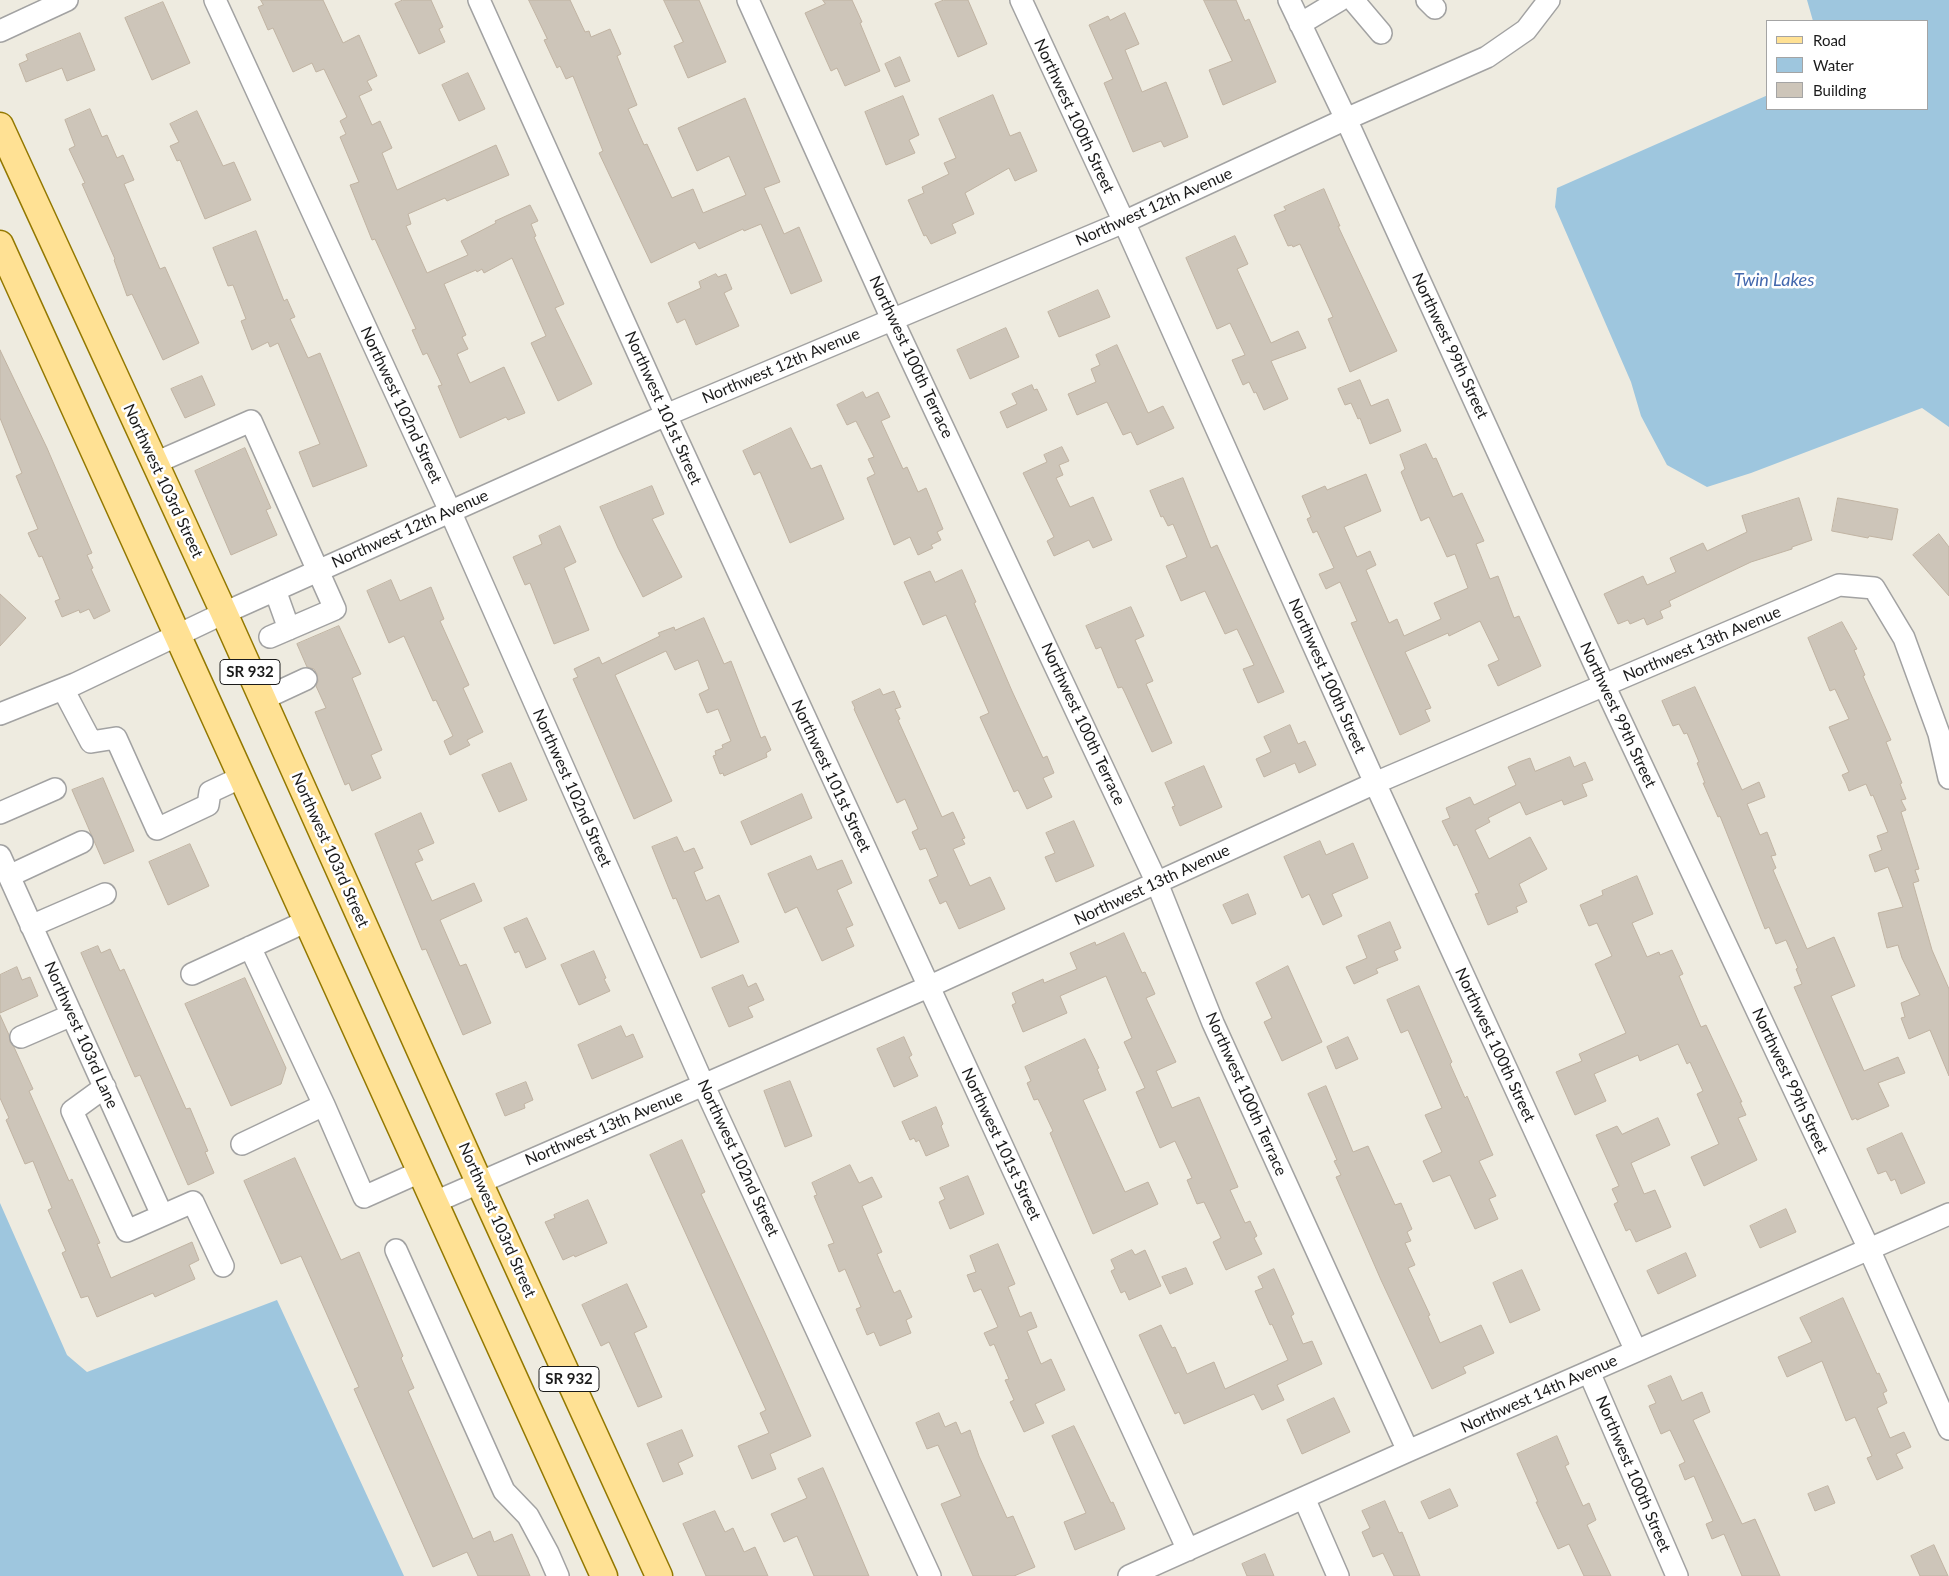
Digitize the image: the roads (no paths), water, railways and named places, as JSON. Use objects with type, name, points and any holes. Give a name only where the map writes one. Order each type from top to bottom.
[{"type":"main road","name":"Northwest 103rd Street","points":[[0,126],[224,613],[479,1182],[659,1576]]},
{"type":"main road","name":"SR 932","points":[[0,244],[604,1576]]},
{"type":"street","points":[[0,31],[67,0]]},
{"type":"street","name":"Northwest 102nd Street","points":[[215,0],[450,511],[704,1086],[930,1576]]},
{"type":"street","name":"Northwest 101st Street","points":[[479,0],[666,415],[1188,1550]]},
{"type":"street","name":"Northwest 100th Terrace","points":[[748,0],[892,319],[1158,883],[1213,1022],[1408,1451]]},
{"type":"street","name":"Northwest 100th Street","points":[[1021,0],[1124,222],[1375,783],[1636,1351]]},
{"type":"street","name":"Northwest 99th Street","points":[[1289,0],[1346,119],[1604,685],[1869,1249],[1949,1428]]},
{"type":"street","points":[[1300,24],[1340,0]]},
{"type":"street","points":[[1353,0],[1382,33]]},
{"type":"street","name":"Northwest 12th Avenue","points":[[0,714],[62,689],[318,570],[666,415],[1124,222],[1346,119],[1487,57],[1526,30],[1548,0]]},
{"type":"street","points":[[155,463],[251,421],[335,609],[280,633],[275,590]]},
{"type":"street","name":"Northwest 13th Avenue","points":[[435,1202],[704,1086],[1158,883],[1375,783],[1839,585],[1874,588],[1904,638],[1939,734],[1949,778]]},
{"type":"street","points":[[263,699],[306,679]]},
{"type":"street","points":[[62,689],[91,742],[116,738],[156,829],[208,805],[210,792],[242,777]]},
{"type":"street","points":[[0,813],[55,789]]},
{"type":"street","points":[[3,863],[82,842]]},
{"type":"street","name":"Northwest 103rd Lane","points":[[3,863],[162,1215]]},
{"type":"street","points":[[31,926],[105,894]]},
{"type":"street","points":[[192,974],[307,921]]},
{"type":"street","points":[[250,947],[324,1105],[364,1197],[420,1172]]},
{"type":"street","points":[[21,1038],[72,1015]]},
{"type":"street","points":[[105,1088],[72,1111],[127,1231],[193,1202],[223,1266]]},
{"type":"street","points":[[242,1144],[324,1105]]},
{"type":"street","name":"Northwest 14th Avenue","points":[[1130,1576],[1408,1451],[1949,1214]]},
{"type":"street","points":[[396,1250],[504,1491],[528,1516],[558,1576]]},
{"type":"street","name":"Northwest 100th Street","points":[[1589,1372],[1677,1576]]},
{"type":"street","points":[[1304,1498],[1338,1576]]},
{"type":"water","name":"Twin Lakes","points":[[1807,0],[1949,0],[1949,427],[1922,408],[1751,473],[1707,487],[1667,465],[1641,416],[1631,382],[1555,207],[1557,188],[1766,96],[1766,110],[1929,110],[1929,20],[1813,20]]},
{"type":"water","points":[[0,1203],[67,1355],[87,1372],[277,1300],[404,1576],[0,1576]]}]
